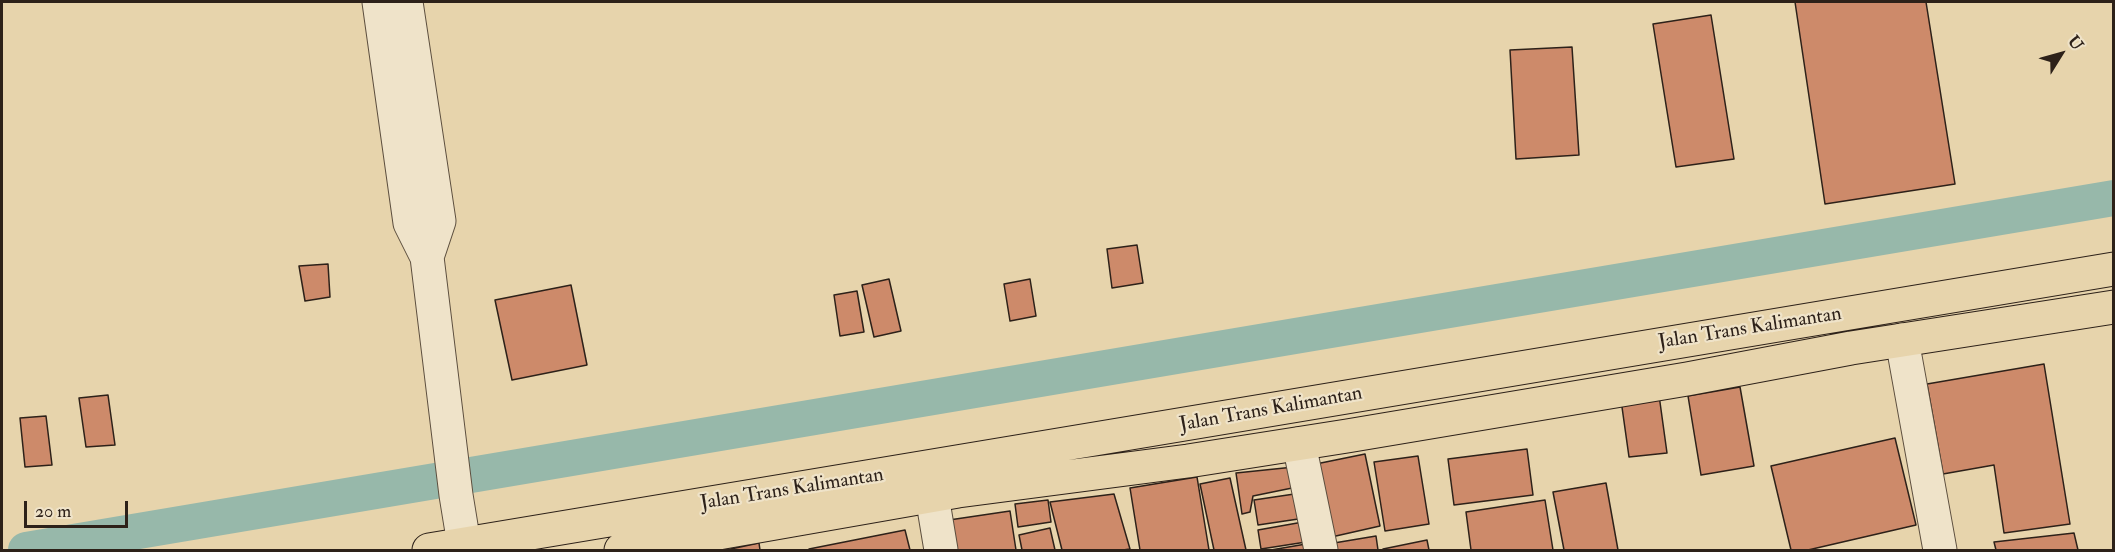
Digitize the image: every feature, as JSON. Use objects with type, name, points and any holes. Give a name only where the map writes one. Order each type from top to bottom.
[{"type":"highway","name":"Jalan Trans Kalimantan","points":[[429,550],[2114,269]]},
{"type":"highway","name":"Jalan Trans Kalimantan","points":[[621,550],[932,496],[1299,444],[1687,379],[1851,348],[2114,308]]},
{"type":"street","points":[[379,2],[410,223],[427,256],[451,457],[464,544]]},
{"type":"street","points":[[406,2],[439,221],[427,256]]},
{"type":"street","points":[[1902,340],[1940,550]]},
{"type":"street","points":[[1299,444],[1321,550]]},
{"type":"street","points":[[932,496],[941,550]]},
{"type":"building","points":[[1795,2],[1926,2],[1955,184],[1825,204]]},
{"type":"building","points":[[1711,15],[1734,159],[1676,167],[1653,24]]},
{"type":"building","points":[[1572,47],[1579,155],[1516,159],[1510,50]]},
{"type":"building","points":[[1137,245],[1143,283],[1112,288],[1107,249]]},
{"type":"building","points":[[328,264],[330,297],[305,301],[299,266]]},
{"type":"building","points":[[889,279],[901,331],[874,337],[862,285]]},
{"type":"building","points":[[1030,279],[1036,316],[1010,321],[1004,284]]},
{"type":"building","points":[[571,285],[587,365],[512,380],[495,300]]},
{"type":"building","points":[[857,291],[864,332],[840,336],[834,295]]},
{"type":"building","points":[[2044,364],[2070,524],[2004,533],[1994,465],[1943,474],[1927,384]]},
{"type":"building","points":[[1740,387],[1754,466],[1701,475],[1688,396]]},
{"type":"building","points":[[108,395],[115,445],[86,447],[79,398]]},
{"type":"building","points":[[1659,395],[1667,453],[1629,457],[1621,400]]},
{"type":"building","points":[[46,416],[52,465],[25,467],[20,418]]},
{"type":"building","points":[[1895,438],[1916,525],[1808,550],[1791,550],[1771,466]]},
{"type":"building","points":[[1527,449],[1533,495],[1454,505],[1448,459]]},
{"type":"building","points":[[1365,454],[1380,526],[1327,538],[1311,465]]},
{"type":"building","points":[[1418,456],[1429,524],[1385,531],[1374,462]]},
{"type":"building","points":[[1294,467],[1297,487],[1253,496],[1250,512],[1242,514],[1236,473]]},
{"type":"building","points":[[1197,477],[1209,550],[1140,550],[1130,488]]},
{"type":"building","points":[[1230,478],[1246,550],[1214,550],[1200,484]]},
{"type":"building","points":[[1606,483],[1618,550],[1564,550],[1553,492]]},
{"type":"building","points":[[1301,493],[1305,518],[1258,525],[1254,500]]},
{"type":"building","points":[[1114,494],[1130,549],[1062,550],[1050,502]]},
{"type":"building","points":[[1048,500],[1051,522],[1018,527],[1015,504]]},
{"type":"building","points":[[1545,500],[1553,550],[1471,550],[1466,512]]},
{"type":"building","points":[[1010,511],[1016,550],[954,550],[949,520]]},
{"type":"building","points":[[1303,522],[1306,542],[1261,549],[1258,530]]},
{"type":"building","points":[[1050,528],[1055,550],[1022,550],[1019,535]]},
{"type":"building","points":[[905,530],[910,550],[809,549]]},
{"type":"building","points":[[2074,533],[2078,550],[1996,550],[1994,542]]},
{"type":"building","points":[[1376,536],[1378,550],[1329,550],[1328,544]]},
{"type":"building","points":[[1427,540],[1429,550],[1383,550],[1383,549]]},
{"type":"building","points":[[759,543],[760,550],[726,550]]},
{"type":"building","points":[[1306,544],[1307,550],[1271,550]]},
{"type":"waterway","points":[[26,550],[2114,198]]}]
